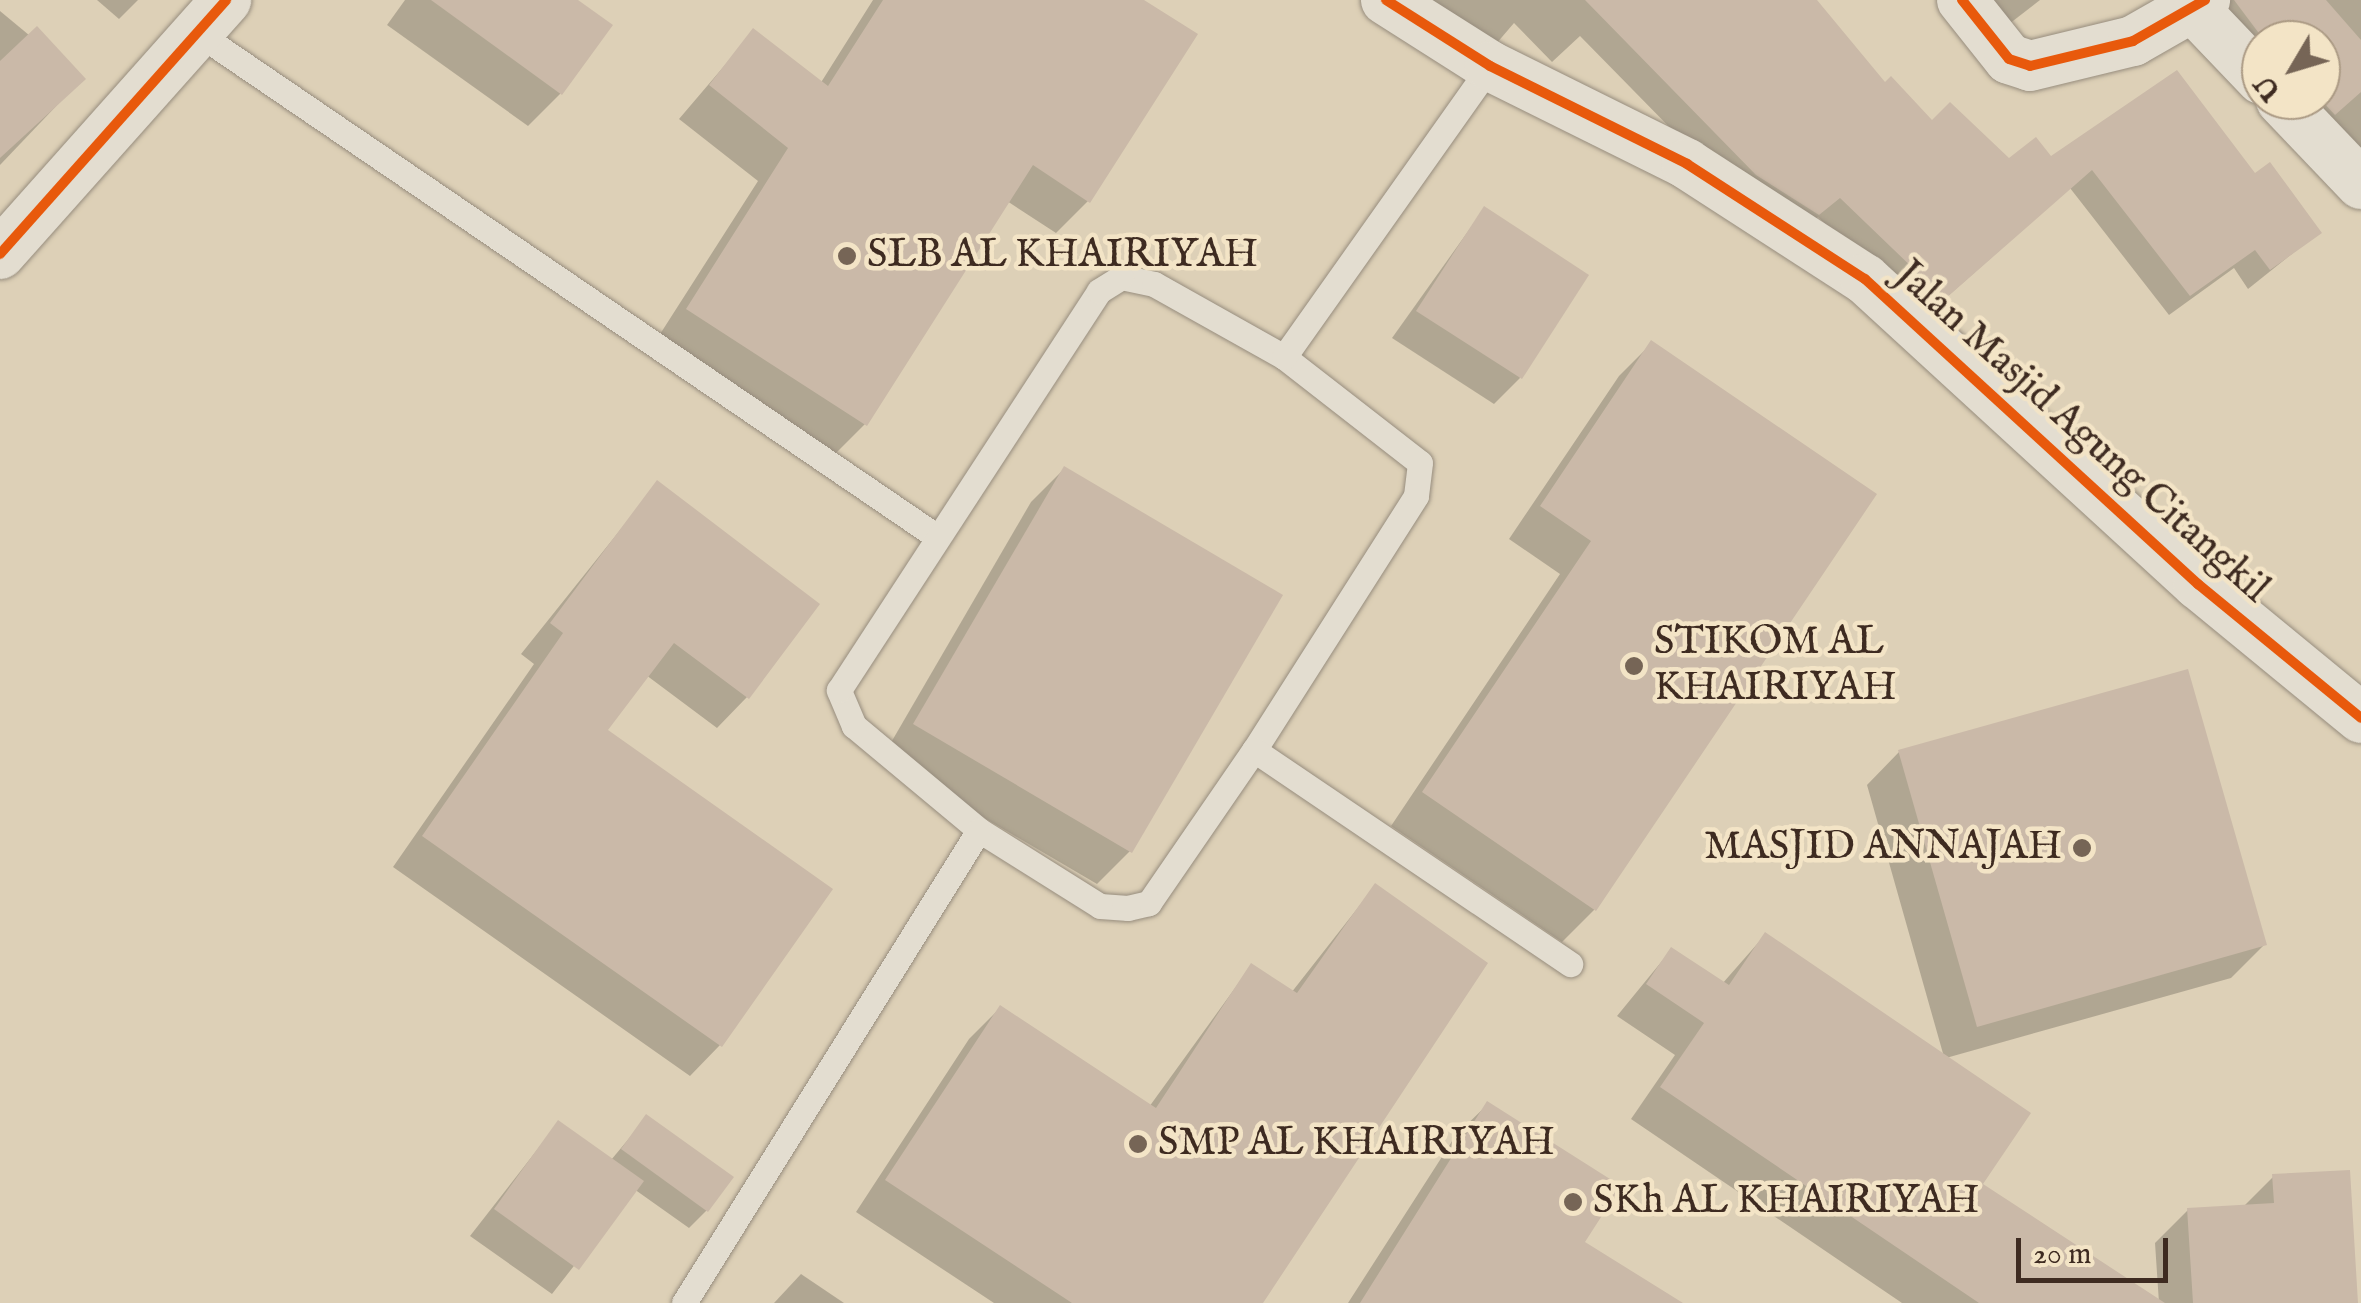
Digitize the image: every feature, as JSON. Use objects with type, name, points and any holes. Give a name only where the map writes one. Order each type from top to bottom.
[{"type":"street","name":"Jalan Masjid Agung Citangkil","points":[[1386,0],[1490,66],[1687,164],[1866,280],[2198,584],[2361,718]]},
{"type":"street","points":[[1962,0],[2009,59],[2030,66],[2087,58],[2201,6],[2241,55]]},
{"type":"street","points":[[0,254],[212,17]]},
{"type":"street","points":[[2299,120],[2361,184]]},
{"type":"lane","points":[[212,17],[936,536]]},
{"type":"lane","points":[[1284,357],[1490,66]]},
{"type":"lane","points":[[1121,277],[1154,284],[1284,357],[1420,464],[1416,496],[1254,750],[1150,903],[1100,906],[978,830],[840,706],[846,674],[936,536],[1099,291],[1121,277]]},
{"type":"lane","points":[[1254,750],[1570,964]]},
{"type":"lane","points":[[684,1303],[978,830]]},
{"type":"building","points":[[431,0],[578,0],[613,25],[562,95]]},
{"type":"building","name":"SLB AL KHAIRIYAH","points":[[883,0],[1144,0],[1198,34],[1090,203],[1033,165],[867,426],[686,309],[788,148],[709,85],[753,28],[828,86]]},
{"type":"building","points":[[1585,0],[1817,0],[1885,82],[1891,76],[1932,120],[1950,102],[2009,158],[2036,137],[2051,156],[2177,70],[2255,173],[2270,162],[2322,233],[2270,270],[2255,250],[2190,296],[2092,170],[1945,299],[1840,198],[1819,215],[1756,175]]},
{"type":"building","points":[[2234,0],[2326,0],[2361,40],[2361,92],[2341,110],[2341,20],[2249,20]]},
{"type":"building","points":[[37,26],[86,79],[0,158],[0,61]]},
{"type":"building","points":[[1484,206],[1589,275],[1522,379],[1416,311]]},
{"type":"building","name":"STIKOM AL KHAIRIYAH","points":[[1651,340],[1877,494],[1596,911],[1422,792],[1591,541],[1540,506]]},
{"type":"building","points":[[1064,466],[1283,595],[1132,853],[913,724]]},
{"type":"building","points":[[657,480],[820,604],[749,699],[674,643],[608,730],[833,889],[722,1047],[422,836],[563,633],[550,623]]},
{"type":"building","name":"MASJID ANNAJAH","points":[[2188,669],[2267,945],[1977,1027],[1898,750]]},
{"type":"building","name":"SMP AL KHAIRIYAH","points":[[1375,883],[1488,963],[1263,1303],[1072,1303],[885,1180],[1000,1005],[1156,1108],[1251,963],[1297,993]]},
{"type":"building","points":[[1765,932],[2031,1113],[1983,1184],[2165,1303],[1979,1303],[1660,1087],[1704,1023],[1646,984],[1671,947],[1729,985]]},
{"type":"building","name":"SKh AL KHAIRIYAH","points":[[1487,1101],[1621,1186],[1585,1242],[1683,1303],[1360,1303]]},
{"type":"building","points":[[646,1114],[734,1177],[708,1212],[621,1149]]},
{"type":"building","points":[[558,1120],[644,1181],[579,1270],[494,1209]]},
{"type":"building","points":[[2350,1170],[2358,1303],[2193,1303],[2187,1208],[2274,1203],[2272,1174]]},
{"type":"cycle path","points":[[0,254],[226,0]]},
{"type":"cycle path","points":[[1386,0],[1490,66],[1687,164],[1865,279],[2198,584],[2361,718]]},
{"type":"cycle path","points":[[1962,0],[2009,59],[2030,66],[2133,41],[2205,0]]},
{"type":"place","name":"SLB AL KHAIRIYAH","points":[[847,256]]},
{"type":"place","name":"STIKOM AL KHAIRIYAH","points":[[1634,666]]},
{"type":"place","name":"MASJID ANNAJAH","points":[[2082,848]]},
{"type":"place","name":"SMP AL KHAIRIYAH","points":[[1138,1144]]},
{"type":"place","name":"SKh AL KHAIRIYAH","points":[[1573,1202]]}]
